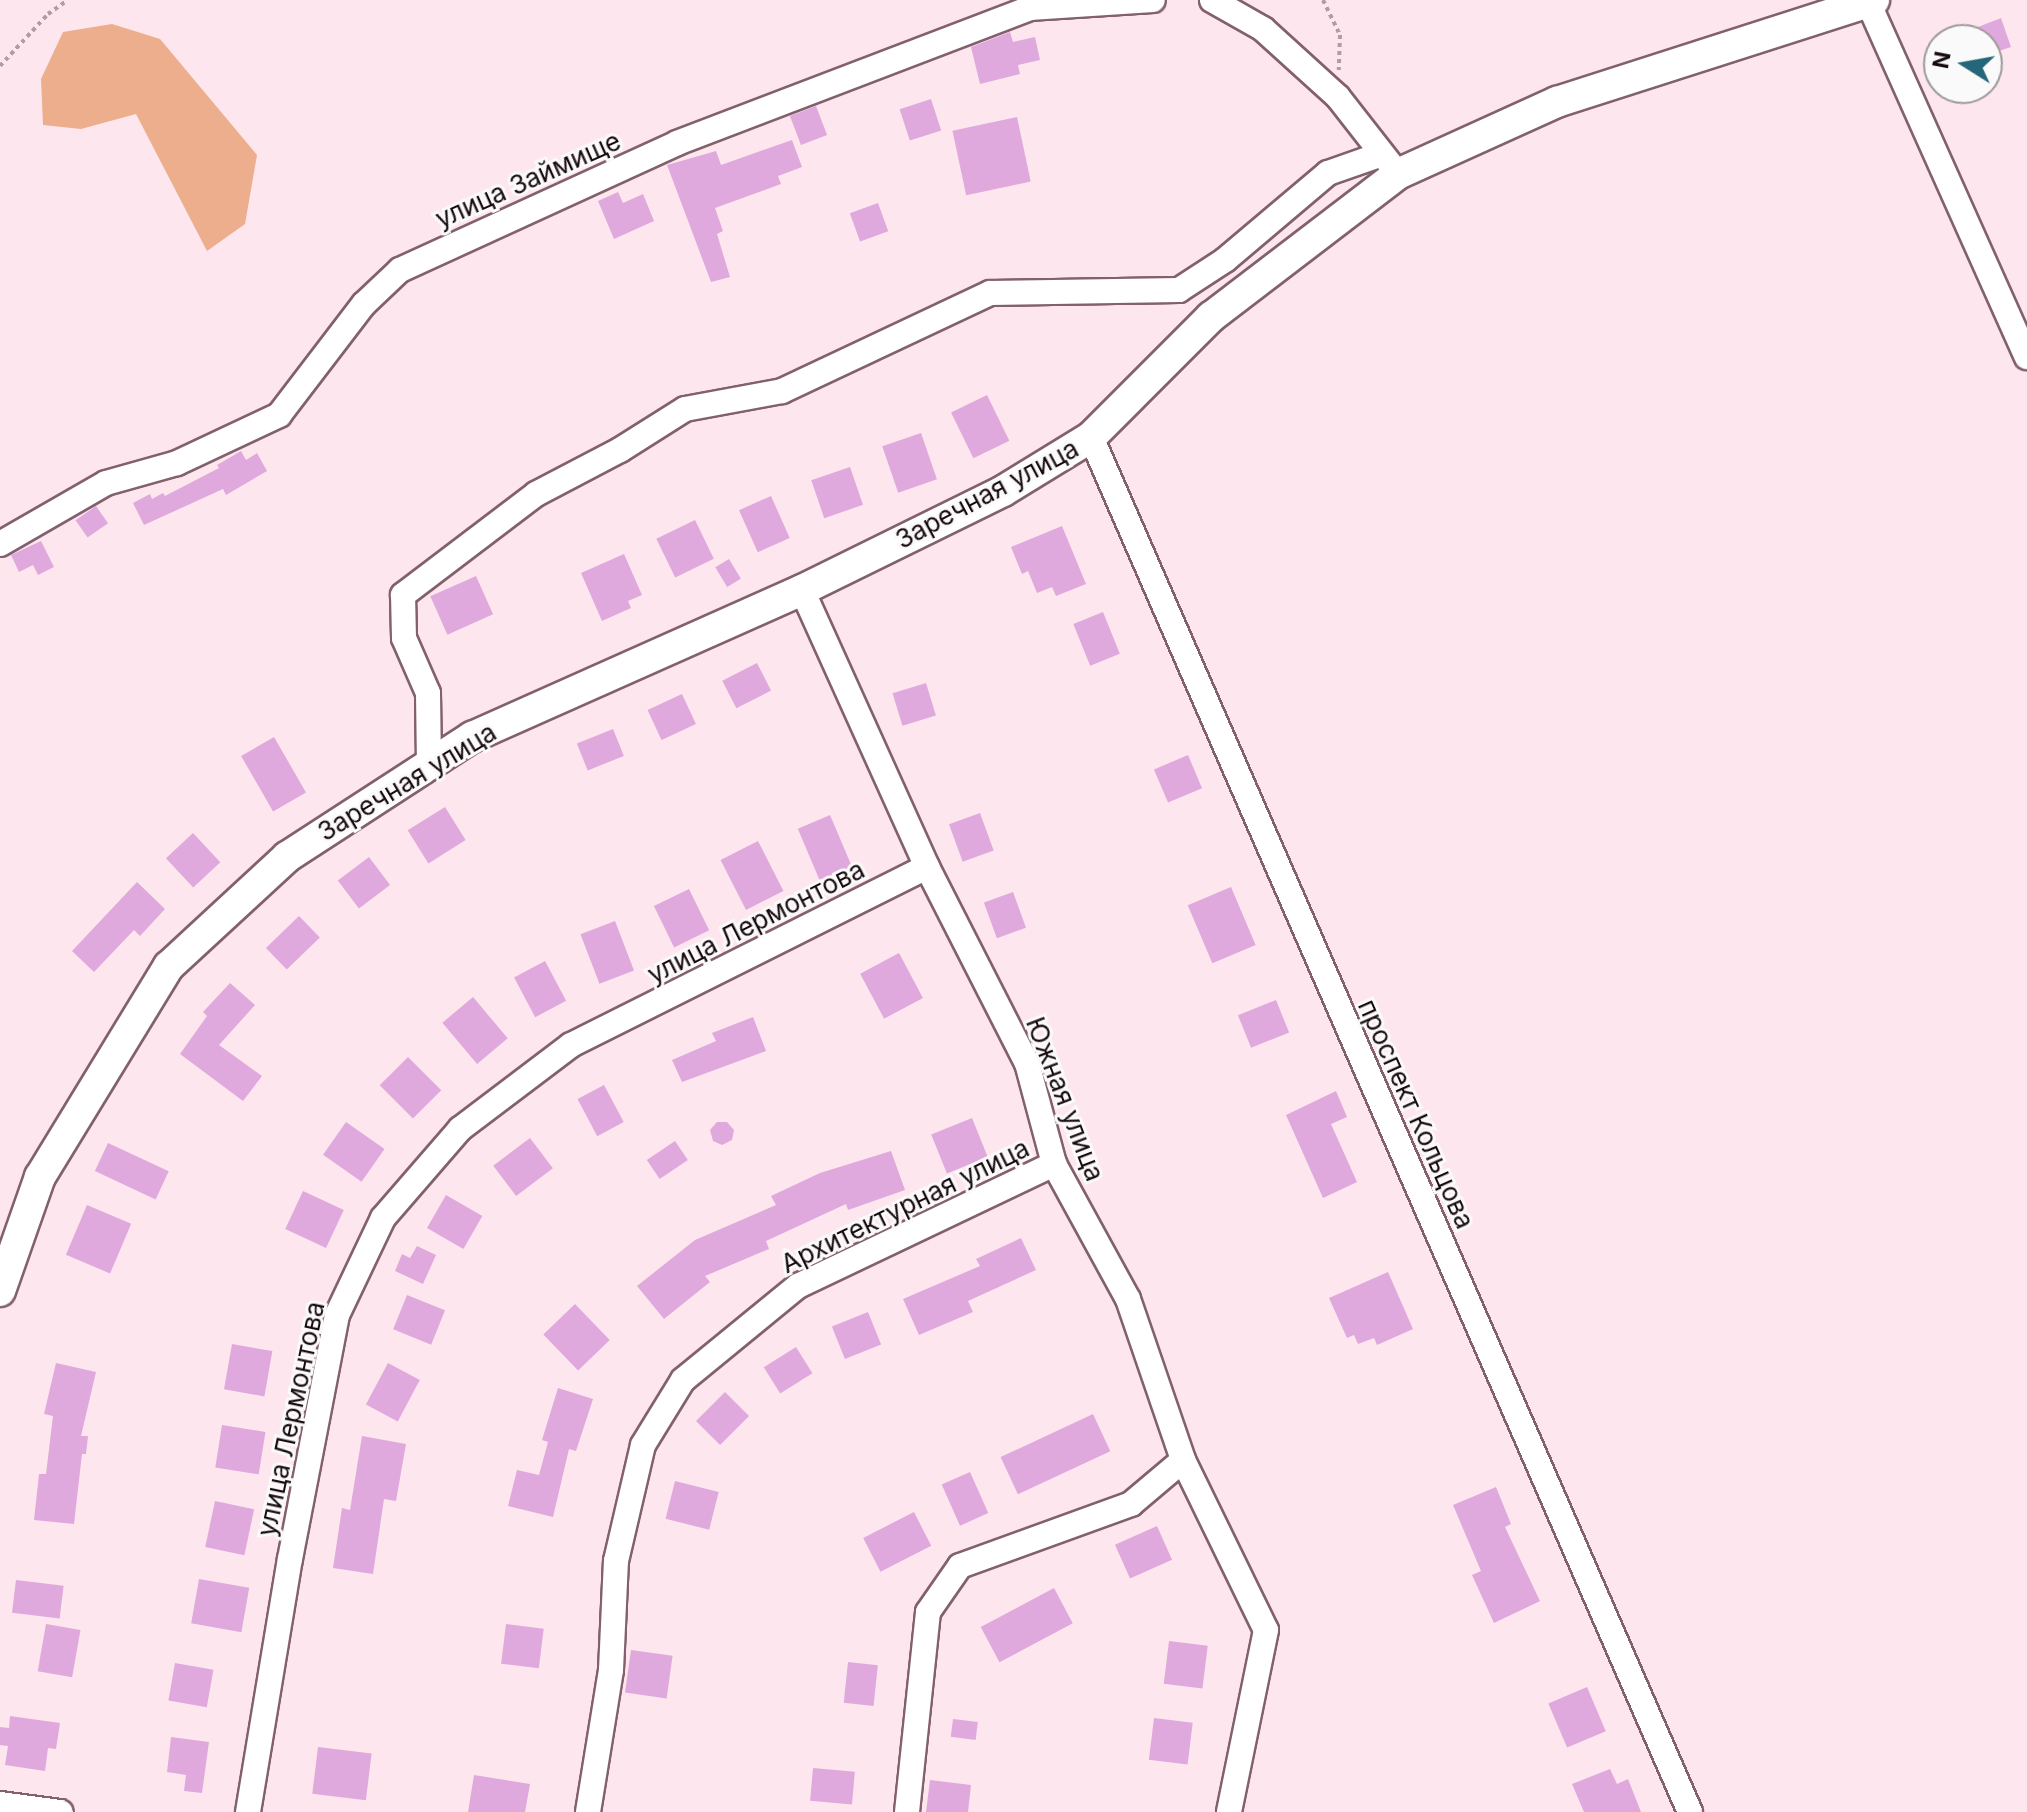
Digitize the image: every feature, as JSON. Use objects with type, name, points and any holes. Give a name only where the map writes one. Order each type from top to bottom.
[{"type":"street","name":"улица Займище","points":[[0,544],[106,483],[177,463],[279,415],[364,304],[400,270],[677,143],[1030,8],[1153,0]]},
{"type":"street","points":[[429,765],[428,693],[404,638],[403,595],[536,494],[620,450],[685,409],[782,391],[990,293],[1179,290],[1225,260],[1328,173],[1390,164],[1338,97],[1263,29],[1212,0]]},
{"type":"street","points":[[1871,1],[2027,357]]},
{"type":"street","name":"Заречная улица","points":[[0,1291],[40,1177],[169,966],[287,857],[472,737],[802,590],[1003,491],[1091,437],[1211,317],[1390,164],[1557,102],[1871,1]]},
{"type":"street","name":"проспект Кольцова","points":[[1091,437],[1690,1812]]},
{"type":"street","name":"Южная улица","points":[[802,590],[927,867],[1027,1063],[1054,1164],[1128,1299],[1183,1460],[1266,1630],[1229,1812]]},
{"type":"street","name":"улица Лермонтова","points":[[248,1812],[290,1559],[337,1315],[383,1218],[460,1129],[571,1045],[927,867]]},
{"type":"street","name":"Архитектурная улица","points":[[588,1812],[611,1670],[616,1561],[643,1445],[683,1380],[798,1286],[1054,1164]]},
{"type":"street","points":[[907,1812],[928,1612],[960,1566],[1131,1504],[1183,1460]]},
{"type":"street","points":[[0,1804],[60,1812]]},
{"type":"path","points":[[0,66],[48,14],[68,0]]},
{"type":"path","points":[[1323,0],[1340,35],[1338,97]]},
{"type":"shaded area","points":[[112,24],[160,39],[257,155],[245,224],[207,251],[136,114],[81,129],[43,125],[41,79],[63,32]]},
{"type":"building","points":[[2001,18],[2011,47],[2003,50],[2003,24],[1986,24]]},
{"type":"building","points":[[1010,32],[1013,42],[1035,37],[1040,60],[1018,65],[1020,74],[980,84],[971,47]]},
{"type":"building","points":[[931,99],[941,130],[910,141],[900,109]]},
{"type":"building","points":[[816,106],[827,135],[801,145],[790,116]]},
{"type":"building","points":[[1017,117],[1031,182],[966,195],[952,131]]},
{"type":"building","points":[[792,140],[802,167],[778,176],[781,184],[715,208],[723,231],[717,234],[730,277],[711,282],[667,165],[716,151],[721,165]]},
{"type":"building","points":[[618,192],[623,203],[643,194],[654,221],[614,239],[598,201]]},
{"type":"building","points":[[878,203],[888,231],[860,241],[850,213]]},
{"type":"building","points":[[987,395],[1009,441],[973,458],[951,413]]},
{"type":"building","points":[[921,433],[937,479],[898,493],[882,446]]},
{"type":"building","points":[[241,451],[246,460],[257,453],[267,471],[226,495],[223,489],[144,525],[133,503],[150,494],[152,499],[163,493],[165,496],[219,468],[217,465]]},
{"type":"building","points":[[850,467],[863,505],[824,518],[811,480]]},
{"type":"building","points":[[771,496],[790,538],[758,552],[739,510]]},
{"type":"building","points":[[96,506],[108,523],[88,538],[76,520]]},
{"type":"building","points":[[695,520],[714,559],[675,577],[656,539]]},
{"type":"building","points":[[1062,526],[1086,584],[1056,596],[1052,587],[1037,593],[1028,571],[1022,574],[1011,547]]},
{"type":"building","points":[[41,541],[54,567],[38,575],[33,565],[19,572],[11,555]]},
{"type":"building","points":[[624,554],[642,595],[628,601],[631,608],[602,621],[581,573]]},
{"type":"building","points":[[729,559],[741,579],[727,587],[715,567]]},
{"type":"building","points":[[476,576],[493,614],[447,635],[430,596]]},
{"type":"building","points":[[1103,612],[1120,654],[1090,666],[1073,624]]},
{"type":"building","points":[[757,663],[771,691],[736,708],[722,681]]},
{"type":"building","points":[[926,683],[936,716],[902,726],[893,693]]},
{"type":"building","points":[[682,694],[696,724],[662,740],[648,710]]},
{"type":"building","points":[[613,729],[624,756],[588,770],[577,744]]},
{"type":"building","points":[[274,737],[306,792],[273,811],[241,756]]},
{"type":"building","points":[[1188,755],[1202,788],[1168,803],[1154,769]]},
{"type":"building","points":[[445,807],[466,840],[428,863],[408,830]]},
{"type":"building","points":[[980,813],[994,851],[963,862],[949,824]]},
{"type":"building","points":[[830,815],[852,867],[820,880],[798,829]]},
{"type":"building","points":[[193,833],[220,862],[193,887],[166,858]]},
{"type":"building","points":[[758,841],[783,891],[746,910],[721,860]]},
{"type":"building","points":[[369,857],[390,885],[359,908],[338,880]]},
{"type":"building","points":[[137,882],[165,909],[140,936],[134,930],[94,972],[72,951]]},
{"type":"building","points":[[1231,887],[1256,945],[1212,963],[1188,905]]},
{"type":"building","points":[[689,889],[709,930],[674,947],[654,906]]},
{"type":"building","points":[[1013,892],[1026,928],[997,938],[984,903]]},
{"type":"building","points":[[299,916],[320,938],[287,970],[266,948]]},
{"type":"building","points":[[615,921],[634,970],[599,984],[580,934]]},
{"type":"building","points":[[899,953],[923,998],[884,1019],[860,974]]},
{"type":"building","points":[[545,961],[566,1001],[535,1017],[514,977]]},
{"type":"building","points":[[230,983],[255,1005],[219,1045],[262,1076],[243,1101],[180,1054],[207,1016],[203,1012]]},
{"type":"building","points":[[473,997],[508,1038],[477,1064],[442,1023]]},
{"type":"building","points":[[1276,1000],[1289,1032],[1251,1048],[1238,1015]]},
{"type":"building","points":[[753,1017],[766,1051],[682,1082],[672,1060],[716,1041],[712,1033]]},
{"type":"building","points":[[408,1057],[441,1090],[413,1119],[380,1085]]},
{"type":"building","points":[[604,1085],[624,1122],[597,1136],[578,1099]]},
{"type":"building","points":[[1336,1091],[1347,1117],[1331,1124],[1357,1182],[1323,1198],[1286,1115]]},
{"type":"building","points":[[972,1118],[988,1157],[947,1173],[931,1134]]},
{"type":"building","points":[[346,1122],[385,1149],[362,1182],[323,1155]]},
{"type":"building","points":[[717,1122],[727,1122],[734,1130],[732,1140],[722,1145],[713,1141],[710,1130]]},
{"type":"building","points":[[530,1138],[553,1168],[516,1196],[493,1166]]},
{"type":"building","points":[[675,1141],[688,1160],[660,1179],[647,1160]]},
{"type":"building","points":[[108,1143],[169,1171],[156,1199],[95,1171]]},
{"type":"building","points":[[891,1151],[905,1190],[848,1210],[846,1204],[766,1241],[769,1249],[705,1276],[710,1282],[664,1319],[637,1286],[695,1240],[776,1205],[771,1196],[820,1173]]},
{"type":"building","points":[[303,1191],[344,1210],[326,1248],[285,1229]]},
{"type":"building","points":[[446,1195],[482,1216],[463,1249],[427,1228]]},
{"type":"building","points":[[87,1205],[131,1224],[110,1273],[66,1255]]},
{"type":"building","points":[[1021,1238],[1036,1270],[968,1301],[973,1312],[919,1335],[903,1299],[980,1266],[976,1259]]},
{"type":"building","points":[[417,1246],[436,1255],[423,1284],[395,1271],[402,1254],[410,1258]]},
{"type":"building","points":[[1388,1272],[1413,1329],[1377,1345],[1374,1338],[1358,1344],[1354,1335],[1347,1338],[1329,1298]]},
{"type":"building","points":[[407,1295],[445,1310],[431,1345],[393,1329]]},
{"type":"building","points":[[575,1304],[610,1340],[578,1371],[543,1335]]},
{"type":"building","points":[[868,1312],[881,1344],[845,1359],[832,1327]]},
{"type":"building","points":[[232,1344],[272,1351],[264,1396],[224,1389]]},
{"type":"building","points":[[796,1347],[812,1373],[780,1393],[764,1367]]},
{"type":"building","points":[[56,1363],[96,1372],[81,1436],[88,1436],[86,1454],[82,1454],[74,1524],[34,1520],[39,1474],[46,1474],[53,1416],[44,1414]]},
{"type":"building","points":[[388,1363],[420,1380],[398,1421],[366,1404]]},
{"type":"building","points":[[558,1388],[593,1399],[576,1451],[569,1449],[553,1517],[508,1506],[517,1470],[539,1475],[548,1442],[542,1440]]},
{"type":"building","points":[[725,1392],[749,1416],[720,1445],[696,1421]]},
{"type":"building","points":[[1093,1414],[1110,1451],[1018,1494],[1001,1457]]},
{"type":"building","points":[[222,1425],[265,1432],[259,1474],[215,1467]]},
{"type":"building","points":[[362,1436],[406,1444],[396,1501],[384,1499],[373,1574],[333,1568],[342,1508],[350,1510]]},
{"type":"building","points":[[970,1472],[988,1513],[960,1526],[942,1485]]},
{"type":"building","points":[[675,1481],[719,1492],[709,1530],[666,1519]]},
{"type":"building","points":[[1496,1487],[1511,1524],[1505,1527],[1540,1601],[1494,1623],[1472,1575],[1481,1571],[1453,1505]]},
{"type":"building","points":[[215,1501],[254,1509],[244,1555],[205,1547]]},
{"type":"building","points":[[914,1512],[931,1546],[880,1572],[863,1538]]},
{"type":"building","points":[[1157,1526],[1172,1560],[1130,1579],[1115,1545]]},
{"type":"building","points":[[199,1579],[249,1588],[241,1632],[191,1623]]},
{"type":"building","points":[[16,1580],[64,1586],[60,1619],[12,1613]]},
{"type":"building","points":[[1054,1588],[1073,1623],[999,1662],[981,1627]]},
{"type":"building","points":[[46,1624],[80,1630],[72,1677],[38,1671]]},
{"type":"building","points":[[506,1624],[544,1629],[539,1668],[501,1664]]},
{"type":"building","points":[[1169,1641],[1208,1646],[1202,1688],[1164,1684]]},
{"type":"building","points":[[631,1650],[673,1656],[667,1698],[625,1693]]},
{"type":"building","points":[[848,1662],[878,1665],[874,1706],[844,1703]]},
{"type":"building","points":[[175,1663],[213,1670],[207,1707],[168,1700]]},
{"type":"building","points":[[1587,1687],[1606,1731],[1567,1748],[1548,1703]]},
{"type":"building","points":[[10,1716],[60,1723],[56,1749],[48,1748],[45,1771],[5,1765],[8,1746],[0,1745],[0,1727],[9,1728]]},
{"type":"building","points":[[1154,1718],[1193,1723],[1188,1764],[1149,1760]]},
{"type":"building","points":[[953,1719],[978,1722],[976,1740],[951,1737]]},
{"type":"building","points":[[171,1737],[209,1742],[202,1793],[184,1791],[186,1775],[167,1772]]},
{"type":"building","points":[[318,1747],[372,1754],[366,1800],[312,1794]]},
{"type":"building","points":[[813,1768],[855,1772],[852,1805],[810,1801]]},
{"type":"building","points":[[1610,1769],[1617,1784],[1628,1779],[1641,1812],[1584,1812],[1572,1784]]},
{"type":"building","points":[[474,1775],[530,1784],[525,1812],[468,1812]]},
{"type":"building","points":[[930,1780],[971,1785],[968,1812],[926,1812]]}]
